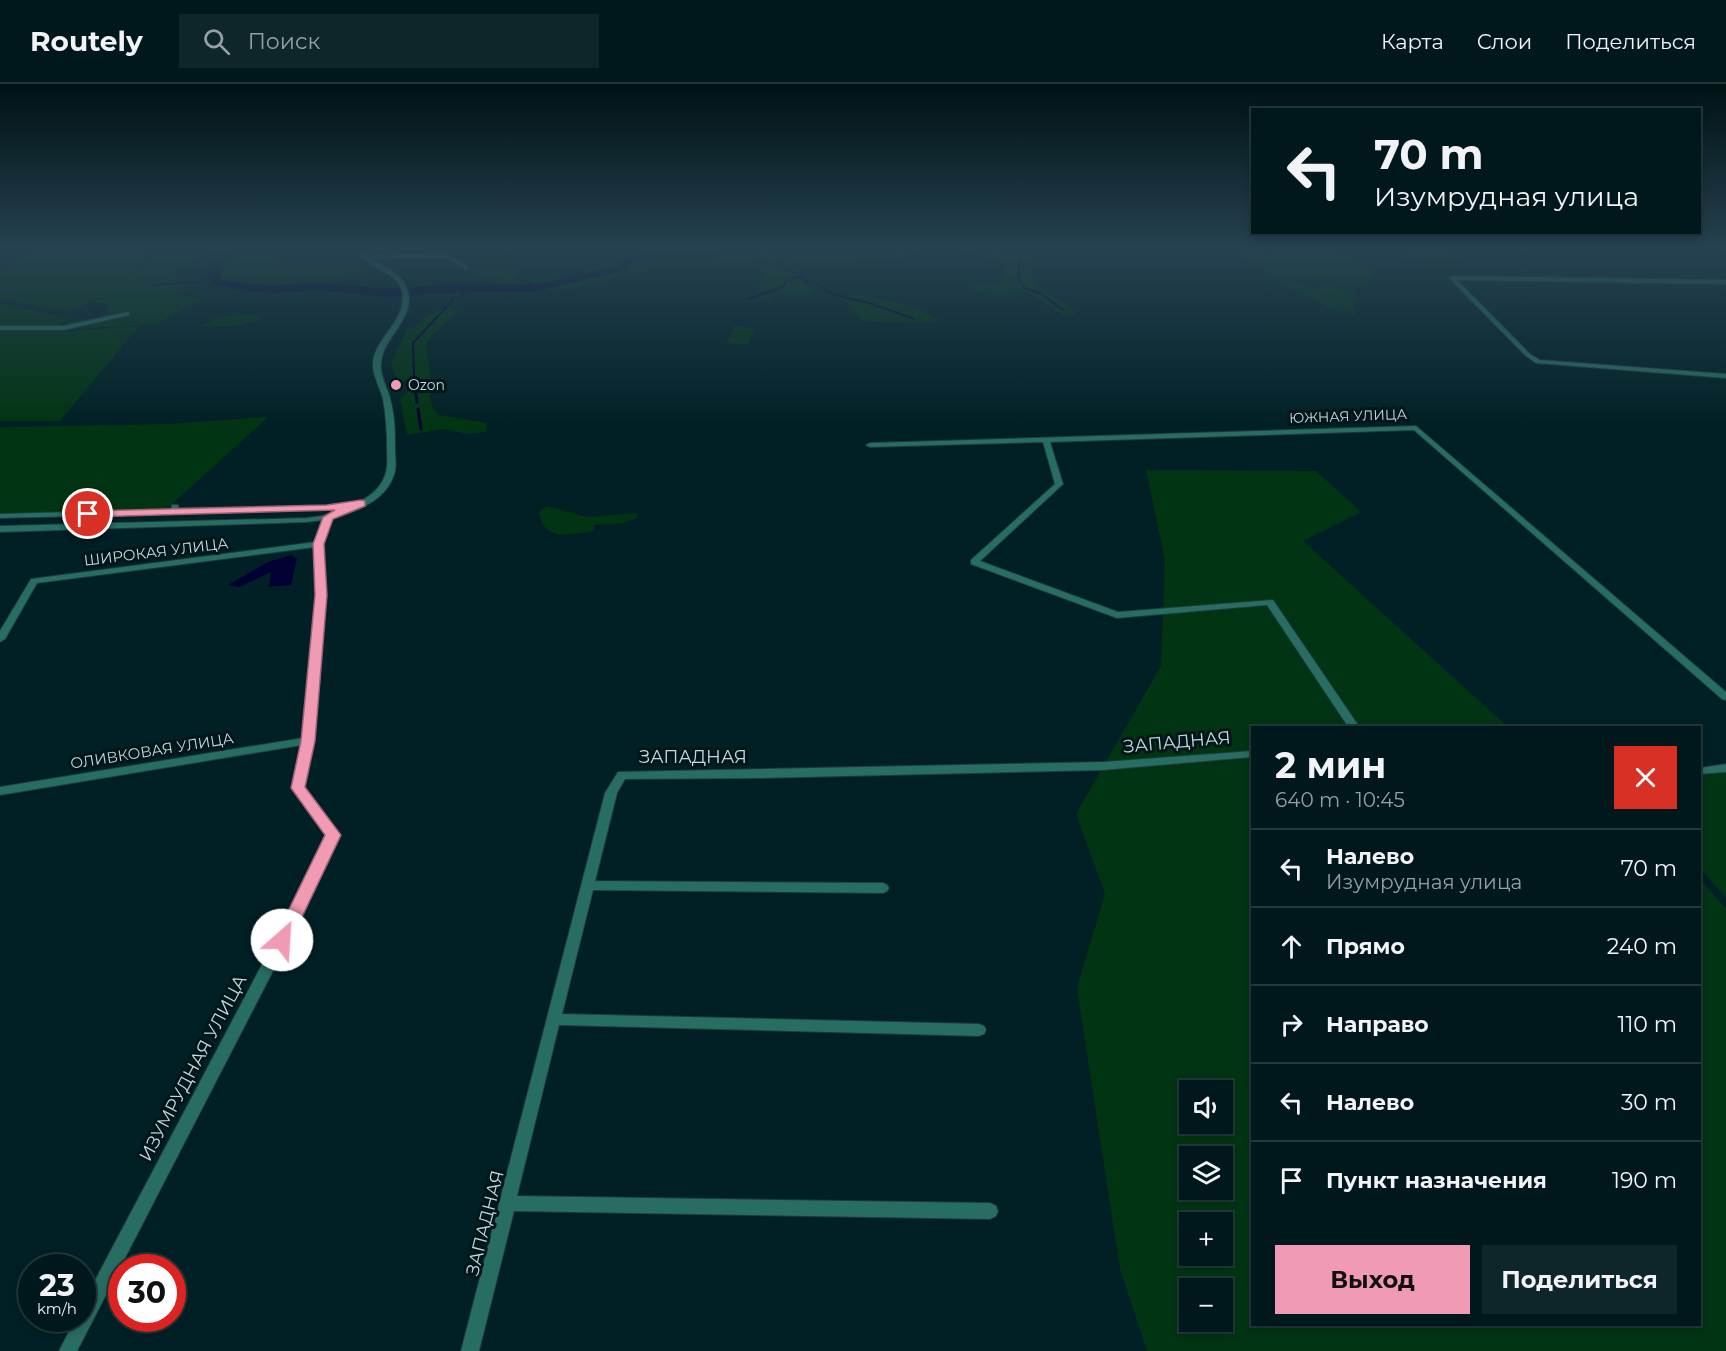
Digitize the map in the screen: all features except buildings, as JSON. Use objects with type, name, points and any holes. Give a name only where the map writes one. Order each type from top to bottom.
[{"type":"street","points":[[0,529],[307,520],[328,517],[361,503],[385,485],[390,473],[392,432],[387,398],[376,364],[382,342],[402,319],[403,309]]},
{"type":"street","points":[[1484,309],[1538,362],[1726,376]]},
{"type":"street","points":[[0,328],[64,328],[128,314]]},
{"type":"street","name":"ЮЖНАЯ УЛИЦА","points":[[870,445],[1416,428],[1726,697]]},
{"type":"street","points":[[1046,439],[1059,484],[974,562],[1117,615],[1270,602],[1354,726]]},
{"type":"street","points":[[0,516],[175,509],[327,508],[361,503]]},
{"type":"street","points":[[319,544],[328,517]]},
{"type":"street","name":"ИЗУМРУДНАЯ УЛИЦА","points":[[68,1351],[282,940],[333,835],[298,788],[308,741],[321,595],[319,544]]},
{"type":"street","name":"ШИРОКАЯ УЛИЦА","points":[[0,639],[34,581],[319,544]]},
{"type":"street","name":"ОЛИВКОВАЯ УЛИЦА","points":[[0,791],[308,741]]},
{"type":"street","name":"ЗАПАДНАЯ","points":[[470,1351],[612,793],[622,775],[1103,766],[1251,754]]},
{"type":"street","points":[[1701,771],[1726,768]]},
{"type":"street","points":[[589,885],[883,888]]},
{"type":"street","points":[[554,1019],[979,1030]]},
{"type":"street","points":[[508,1203],[990,1211]]},
{"type":"green space","points":[[0,309],[27,309],[71,319],[56,325],[0,326]]},
{"type":"green space","points":[[55,309],[76,309],[70,312]]},
{"type":"green space","points":[[108,309],[183,309],[157,324],[52,330],[77,319],[95,319],[108,313]]},
{"type":"green space","points":[[453,309],[458,311],[427,341],[432,404],[438,415],[487,423],[486,432],[468,434],[443,429],[407,435],[400,399],[408,392],[407,382],[395,376],[391,361],[408,328],[415,328],[423,319],[438,311]]},
{"type":"green space","points":[[853,309],[917,309],[939,320],[931,323],[862,321]]},
{"type":"green space","points":[[1053,309],[1073,309],[1075,315],[1068,316]]},
{"type":"green space","points":[[1335,309],[1355,309],[1356,315]]},
{"type":"green space","points":[[253,314],[260,316],[259,319],[238,326],[202,326],[219,317]]},
{"type":"green space","points":[[139,326],[60,421],[0,421],[0,332],[61,332]]},
{"type":"green space","points":[[734,326],[756,329],[747,345],[727,343]]},
{"type":"green space","points":[[268,417],[161,514],[0,518],[0,427],[168,424]]},
{"type":"green space","points":[[1146,470],[1316,471],[1361,512],[1303,541],[1507,726],[1251,726],[1251,1326],[1701,1326],[1701,880],[1726,909],[1726,1351],[1147,1351],[1120,1269],[1077,988],[1105,894],[1076,814],[1161,666],[1165,560]]},
{"type":"green space","points":[[546,506],[587,517],[637,513],[637,518],[624,523],[594,525],[594,531],[559,534],[546,528],[542,522],[539,512]]},
{"type":"green space","points":[[1726,773],[1726,898],[1701,869],[1701,775]]},
{"type":"shaded area","points":[[291,555],[297,559],[291,585],[269,587],[271,572],[239,587],[228,585],[268,562]]},
{"type":"waterway","points":[[414,378],[413,343],[445,309]]},
{"type":"waterway","points":[[886,309],[914,319]]},
{"type":"waterway","points":[[414,377],[417,402]]},
{"type":"waterway","points":[[418,409],[421,429]]},
{"type":"place","name":"Ozon","points":[[396,385]]},
{"type":"route","points":[[88,514],[327,508],[361,503],[347,511],[328,517],[319,544],[318,572],[321,595],[308,741],[298,788],[333,835],[282,940]]}]
